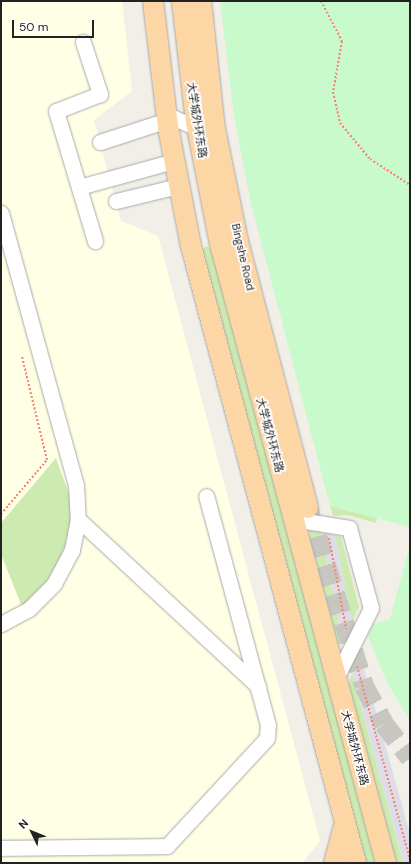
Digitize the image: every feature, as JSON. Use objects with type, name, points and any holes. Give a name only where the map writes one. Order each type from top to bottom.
[{"type":"main road","points":[[153,1],[167,120],[178,186],[191,246],[356,863]]},
{"type":"main road","name":"大学城外环东路","points":[[182,1],[197,128],[218,239],[300,513],[336,678],[386,863]]},
{"type":"main road","name":"Bingshe Road","points":[[201,1],[216,129],[238,240],[300,513]]},
{"type":"main road","points":[[156,31],[159,39],[172,44],[183,37],[185,28]]},
{"type":"main road","points":[[191,246],[206,238],[218,239]]},
{"type":"main road","points":[[334,863],[342,841],[344,818]]},
{"type":"lane","points":[[82,42],[100,94],[56,110],[95,241]]},
{"type":"lane","points":[[100,142],[167,120],[180,119],[197,128]]},
{"type":"lane","points":[[79,187],[174,161]]},
{"type":"lane","points":[[116,201],[178,186]]},
{"type":"lane","points":[[1,213],[76,485],[78,519],[72,550],[54,584],[29,609],[1,624]]},
{"type":"lane","points":[[1,848],[168,846],[267,738],[268,725],[206,496]]},
{"type":"lane","points":[[300,513],[349,528],[371,608],[336,678]]},
{"type":"lane","points":[[78,519],[258,686]]},
{"type":"path","points":[[321,1],[342,41],[333,92],[340,123],[370,159],[410,185]]},
{"type":"path","points":[[1,514],[47,460],[22,357]]},
{"type":"path","points":[[328,533],[347,631]]},
{"type":"path","points":[[356,663],[410,860]]},
{"type":"shaded area","points":[[1,1],[122,1],[132,91],[94,120],[121,221],[158,236],[320,841],[302,863],[1,863]]},
{"type":"shaded area","points":[[321,531],[335,535],[352,622],[342,640]]},
{"type":"shaded area","points":[[360,654],[410,834],[410,863],[397,863],[403,861],[352,673]]},
{"type":"green space","points":[[220,1],[410,1],[410,527],[330,506],[251,204],[234,116]]},
{"type":"green space","points":[[206,246],[212,250],[376,863],[365,863],[202,250]]},
{"type":"green space","points":[[56,458],[77,516],[49,587],[22,607],[1,554],[1,523]]},
{"type":"green space","points":[[330,506],[377,518],[376,523],[348,515],[333,516]]},
{"type":"green space","points":[[308,528],[321,531],[342,640],[338,646]]},
{"type":"green space","points":[[335,535],[341,537],[359,607],[352,622]]},
{"type":"green space","points":[[410,545],[410,720],[387,683],[368,636],[373,624],[390,619]]},
{"type":"green space","points":[[352,673],[403,862],[394,863],[348,686]]},
{"type":"tunnel","points":[[308,508],[364,686],[384,724],[410,758]]}]
